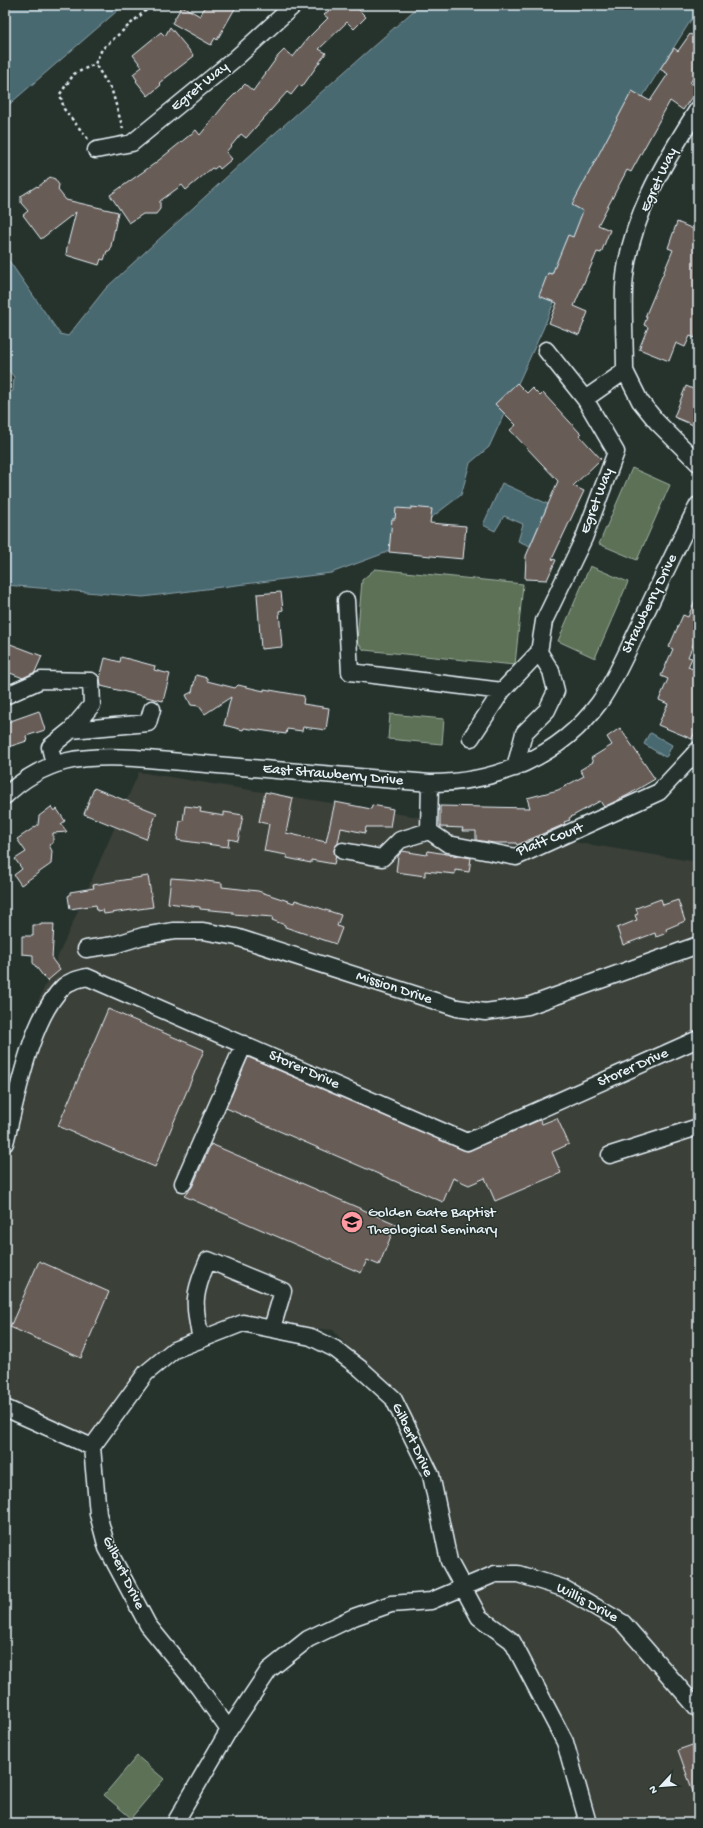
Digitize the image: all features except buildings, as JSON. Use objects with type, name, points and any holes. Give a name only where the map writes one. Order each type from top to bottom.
[{"type":"street","name":"Egret Way","points":[[96,150],[132,143],[236,58],[294,5]]},
{"type":"street","name":"Egret Way","points":[[625,371],[624,287],[633,238],[651,191],[674,146],[698,109]]},
{"type":"street","points":[[546,350],[585,399],[625,371],[640,401],[657,422],[698,463]]},
{"type":"street","name":"Egret Way","points":[[539,652],[544,621],[584,538],[616,452],[585,399]]},
{"type":"street","name":"Strawberry Drive","points":[[623,661],[698,505]]},
{"type":"street","points":[[346,600],[350,672],[502,691]]},
{"type":"street","points":[[471,738],[502,691],[539,652],[551,671],[556,691],[547,710],[524,733],[515,768]]},
{"type":"street","name":"East Strawberry Drive","points":[[5,796],[25,779],[54,764],[70,759],[110,756],[430,783],[456,782],[483,778],[515,768],[540,756],[557,744],[587,718],[603,696],[623,661]]},
{"type":"street","points":[[5,696],[41,680],[91,681],[92,705],[71,730],[50,747],[54,764]]},
{"type":"street","points":[[71,730],[148,723],[152,709]]},
{"type":"street","name":"Platt Court","points":[[429,831],[448,844],[516,857],[659,792],[698,750]]},
{"type":"street","points":[[343,851],[382,858],[400,840],[429,831],[430,783]]},
{"type":"street","name":"Mission Drive","points":[[86,949],[114,945],[143,936],[174,931],[203,931],[236,937],[457,1008],[485,1012],[528,1006],[698,945]]},
{"type":"street","name":"Storer Drive","points":[[5,1143],[39,1022],[47,1006],[65,985],[75,980],[87,977],[467,1142],[698,1040]]},
{"type":"street","points":[[183,1183],[244,1044]]},
{"type":"street","points":[[610,1155],[698,1127]]},
{"type":"street","points":[[201,1339],[195,1311],[198,1283],[208,1260],[283,1291],[272,1328]]},
{"type":"street","name":"Gilbert Drive","points":[[229,1730],[199,1688],[148,1625],[107,1548],[98,1514],[92,1447],[146,1373],[174,1350],[243,1323],[311,1337],[335,1349],[361,1369],[393,1398],[431,1475],[449,1561],[479,1617],[512,1641],[565,1742],[588,1823]]},
{"type":"street","points":[[5,1408],[92,1447]]},
{"type":"street","name":"Willis Drive","points":[[175,1823],[229,1730],[269,1670],[308,1639],[354,1617],[391,1604],[432,1601],[495,1574],[518,1574],[563,1588],[623,1623],[698,1710]]},
{"type":"path","points":[[96,150],[64,109],[60,94],[74,74],[94,64],[102,49],[152,5]]},
{"type":"path","points":[[94,64],[112,91],[121,118],[126,144]]},
{"type":"shaded area","name":"Golden Gate Baptist Theological Seminary","points":[[139,772],[698,862],[698,1823],[590,1823],[565,1742],[514,1645],[452,1590],[440,1553],[425,1477],[387,1395],[333,1330],[243,1323],[168,1347],[94,1440],[5,1406],[5,1121],[33,1013]]},
{"type":"green space","points":[[632,468],[670,485],[637,560],[599,544]]},
{"type":"green space","points":[[590,566],[628,582],[595,658],[558,641]]},
{"type":"green space","points":[[375,569],[523,584],[515,665],[364,650],[357,642],[362,580]]},
{"type":"green space","points":[[390,714],[444,719],[442,744],[388,739]]},
{"type":"green space","points":[[137,1756],[164,1779],[131,1818],[104,1795]]},
{"type":"water","points":[[5,5],[124,5],[5,108]]},
{"type":"water","points":[[420,5],[698,5],[698,15],[691,20],[633,112],[543,329],[489,447],[470,463],[461,495],[385,553],[331,573],[143,597],[5,585],[5,393],[13,391],[14,377],[5,366],[5,255],[60,334],[68,336],[106,288],[257,149]]},
{"type":"water","points":[[502,483],[548,504],[530,546],[518,541],[523,524],[504,516],[495,531],[483,525]]},
{"type":"water","points":[[651,733],[672,745],[667,756],[665,757],[644,744]]},
{"type":"place","name":"Golden Gate Baptist Theological Seminary","points":[[352,1222]]}]
